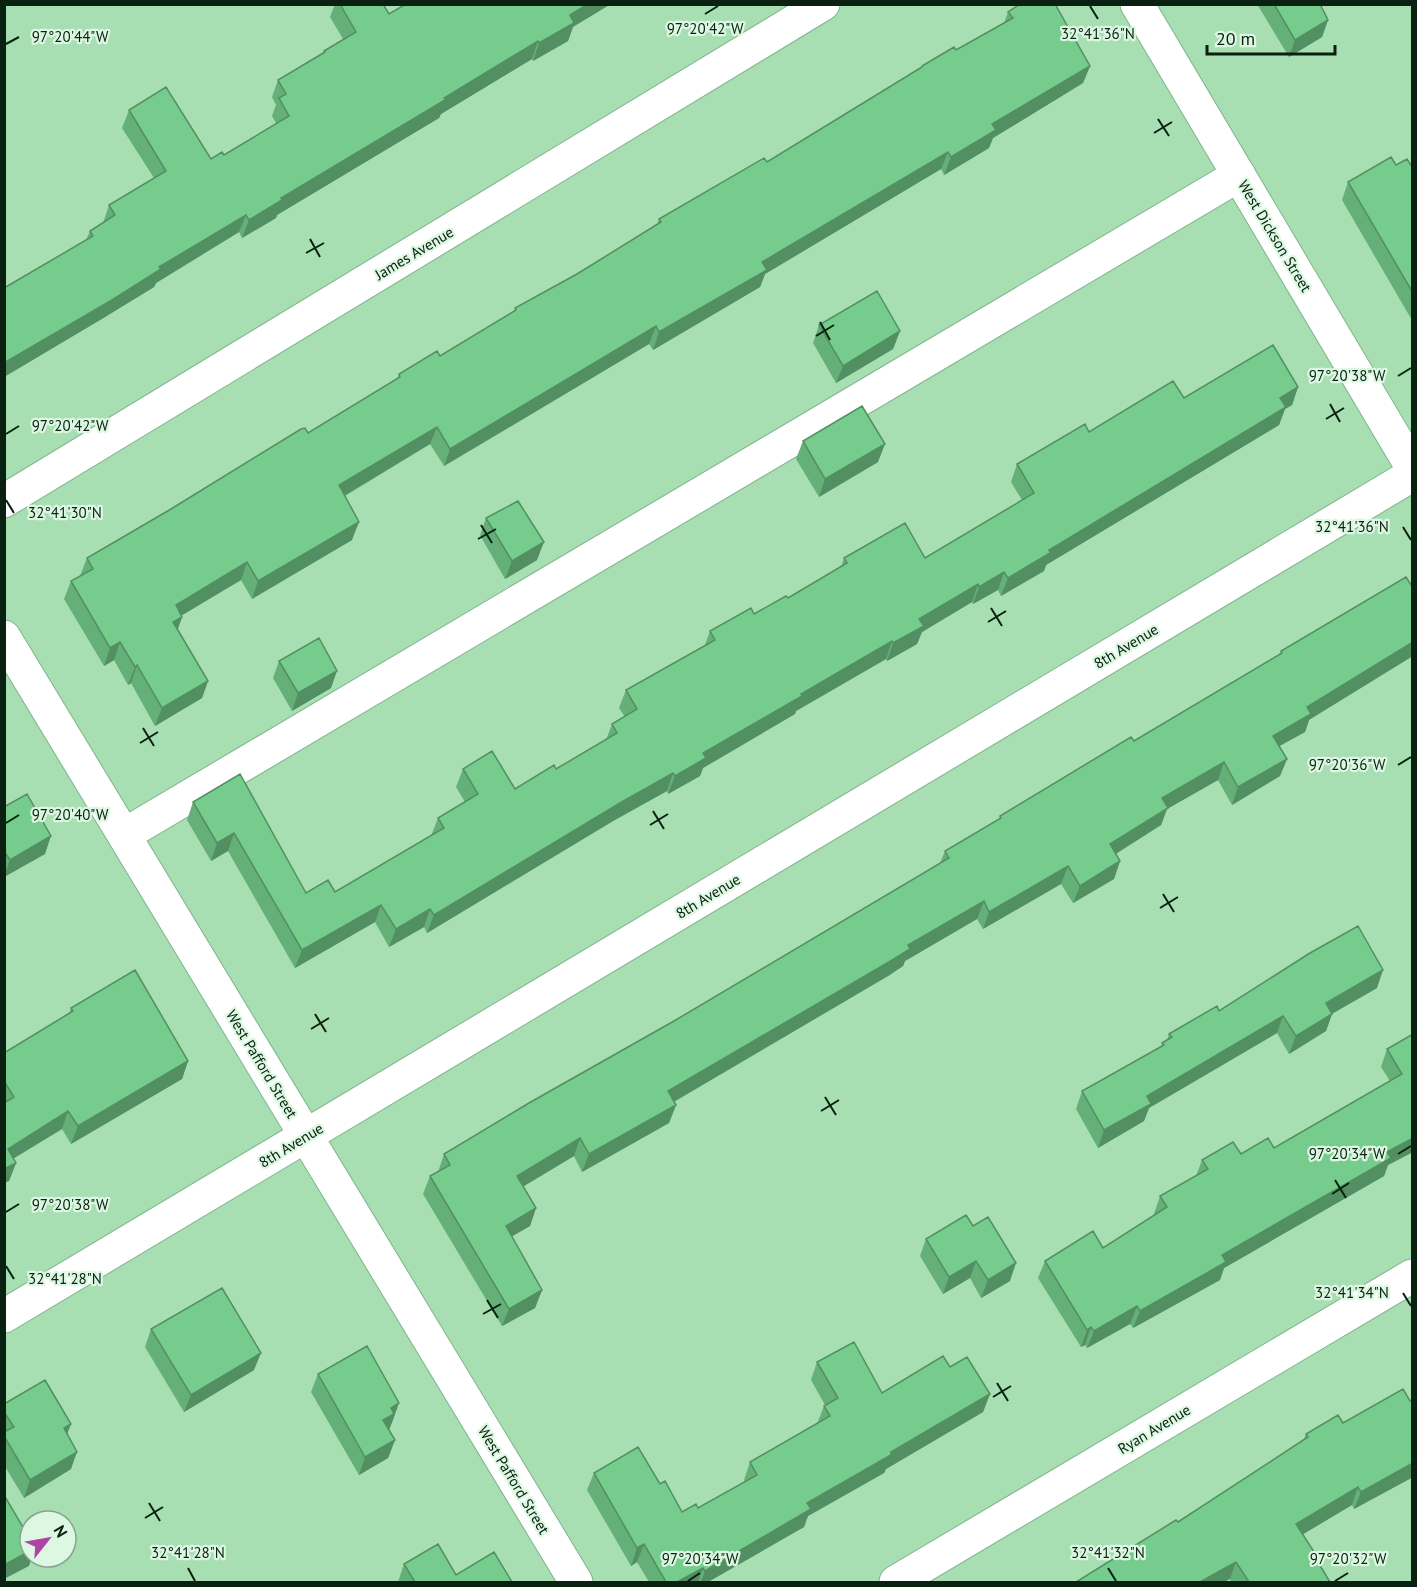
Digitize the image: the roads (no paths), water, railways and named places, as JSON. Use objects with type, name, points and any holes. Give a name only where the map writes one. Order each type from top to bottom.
[{"type":"street","name":"James Avenue","points":[[4,501],[823,4]]},
{"type":"street","name":"West Dickson Street","points":[[1137,4],[1413,467]]},
{"type":"street","points":[[124,835],[1239,175]]},
{"type":"street","name":"8th Avenue","points":[[4,1316],[1413,475]]},
{"type":"street","name":"West Pafford Street","points":[[4,637],[576,1582]]},
{"type":"street","name":"Ryan Avenue","points":[[896,1582],[1413,1276]]}]
